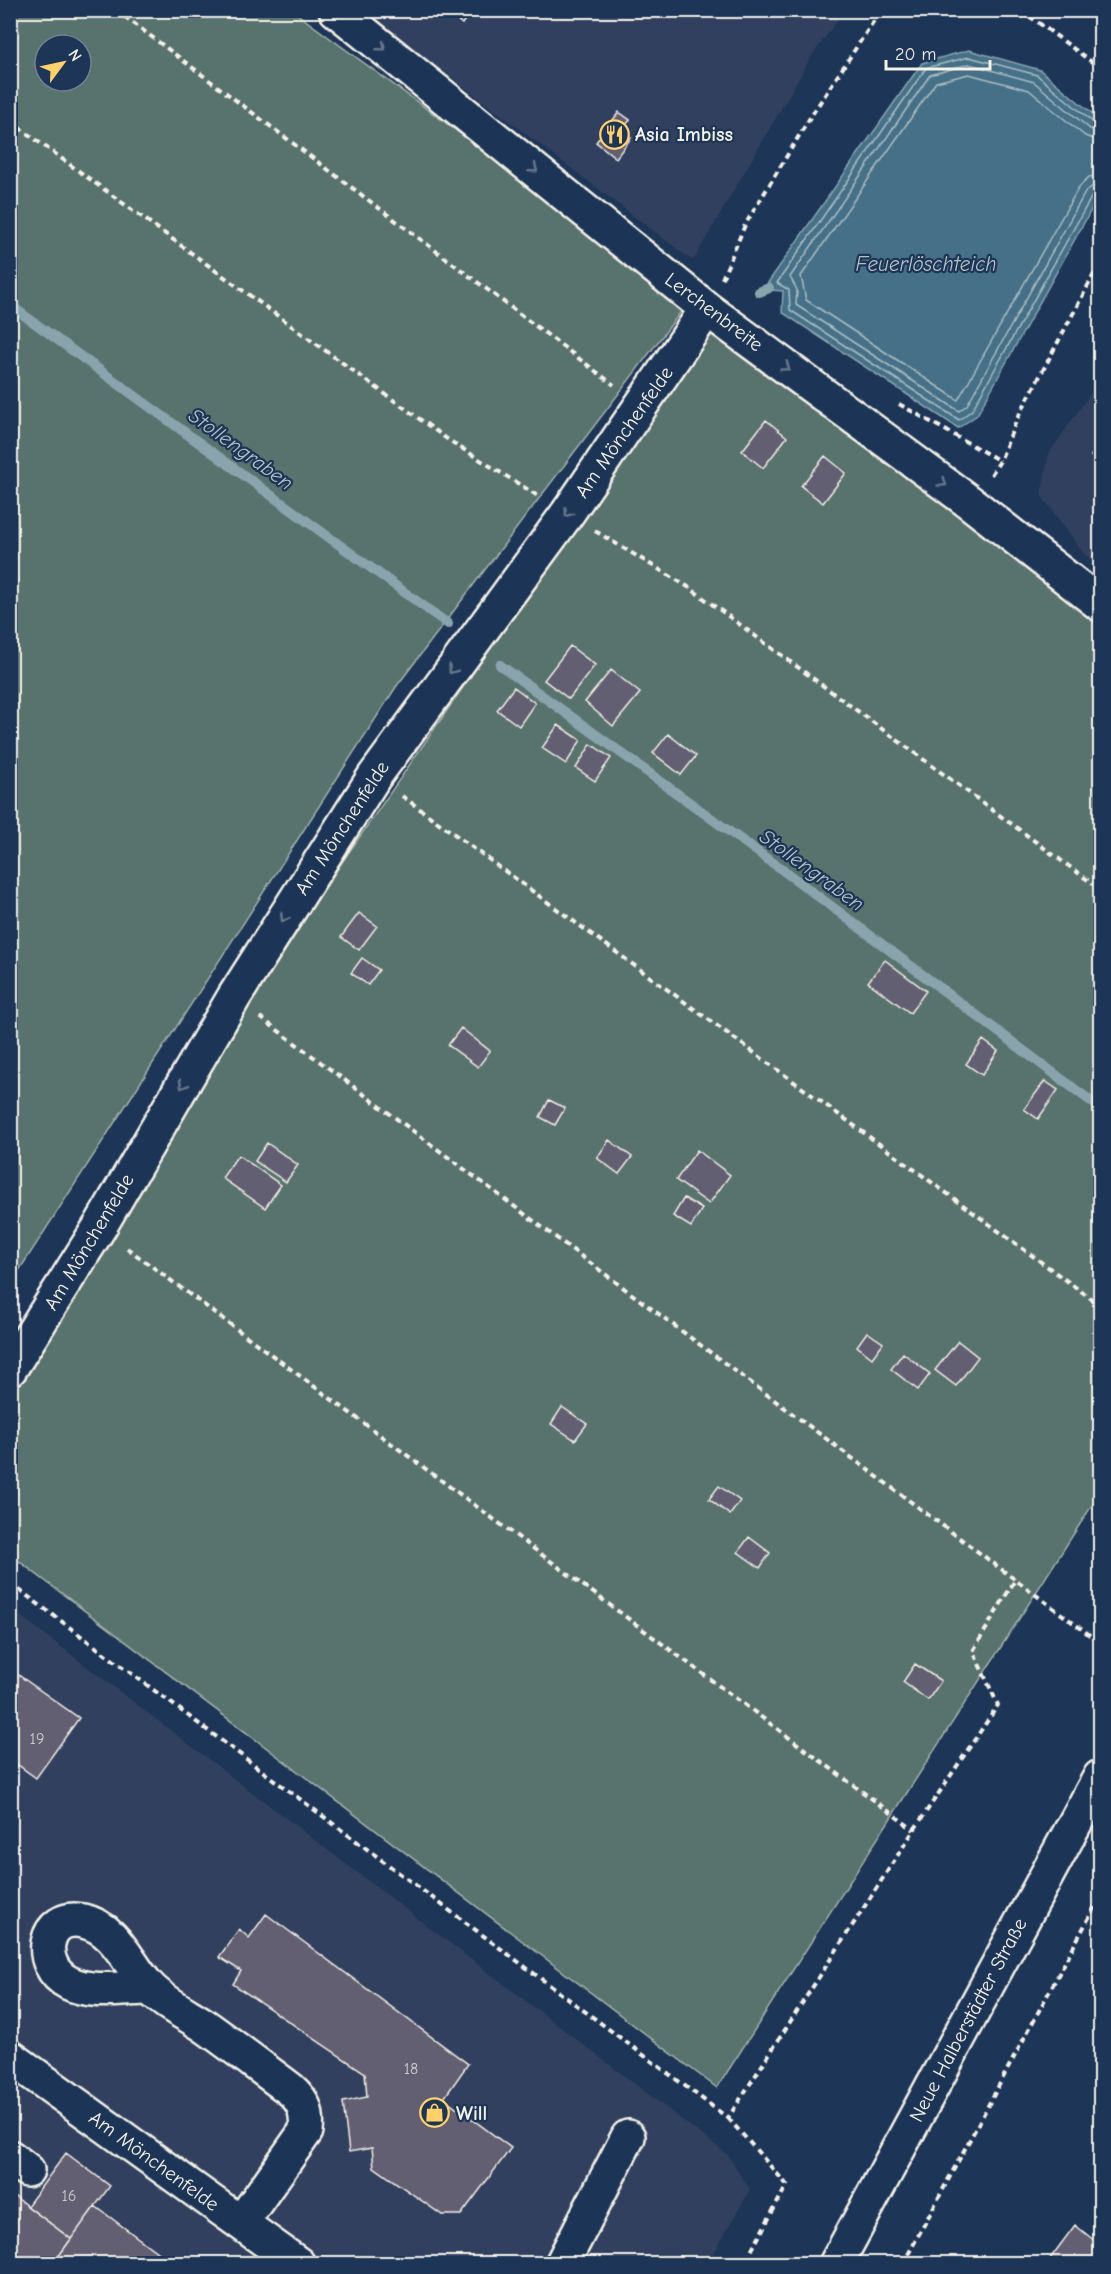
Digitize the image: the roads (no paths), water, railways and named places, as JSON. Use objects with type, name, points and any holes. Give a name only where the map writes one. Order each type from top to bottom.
[{"type":"street","name":"Lerchenbreite","points":[[336,10],[707,309],[972,504],[1101,604]]},
{"type":"street","name":"Am Mönchenfelde","points":[[10,1369],[99,1228],[234,997],[374,777],[567,514],[707,309]]},
{"type":"street","name":"Neue Halberstädter Straße","points":[[836,2264],[1101,1777]]},
{"type":"street","points":[[150,1988],[280,2081],[303,2103],[307,2113],[306,2131],[241,2223]]},
{"type":"street","name":"Am Mönchenfelde","points":[[10,2057],[298,2264]]},
{"type":"street","points":[[562,2264],[628,2137]]},
{"type":"water","name":"Feuerlöschteich","points":[[969,50],[1040,70],[1100,120],[1100,194],[977,415],[958,428],[782,312],[783,291],[771,290],[767,284],[922,63]]},
{"type":"waterway","points":[[759,292],[769,288]]},
{"type":"waterway","name":"Stollengraben","points":[[10,305],[448,624]]},
{"type":"waterway","name":"Stollengraben","points":[[500,665],[799,882],[1100,1108]]},
{"type":"place","name":"Asia Imbiss","points":[[614,134]]},
{"type":"place","name":"Will","points":[[435,2113]]}]
